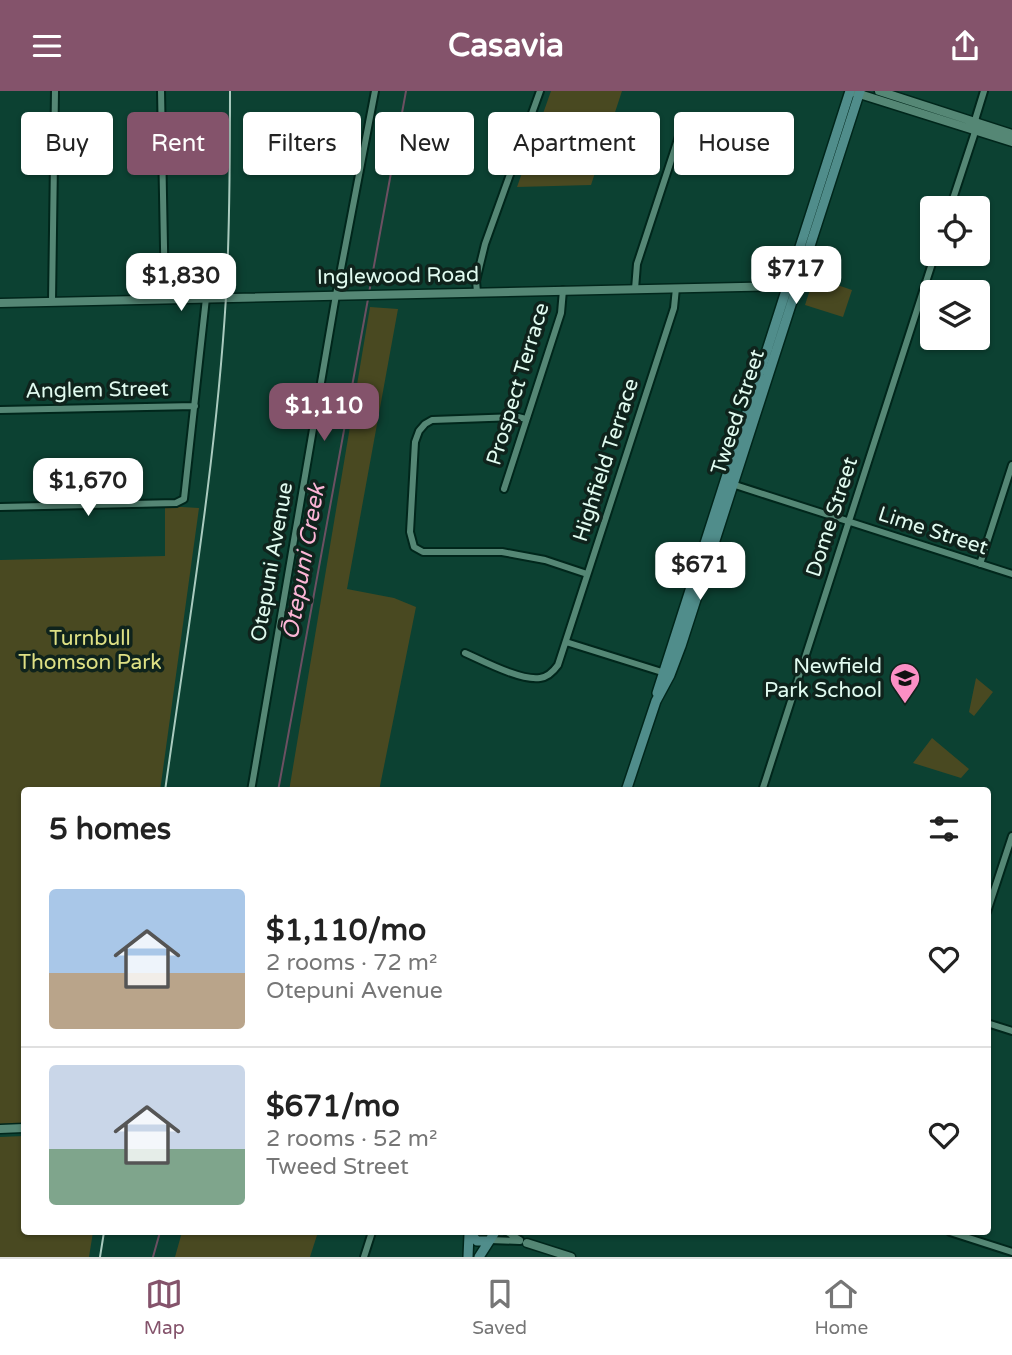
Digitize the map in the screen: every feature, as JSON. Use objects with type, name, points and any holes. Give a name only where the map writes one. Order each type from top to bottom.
[{"type":"main road","name":"Tweed Street","points":[[627,787],[855,92]]},
{"type":"main road","points":[[468,1257],[469,1235]]},
{"type":"main road","points":[[472,1235],[477,1241],[491,1238]]},
{"type":"main road","points":[[479,1257],[491,1238]]},
{"type":"street","points":[[52,301],[55,91]]},
{"type":"street","points":[[161,91],[165,299]]},
{"type":"street","name":"Otepuni Avenue","points":[[252,787],[336,295],[375,91]]},
{"type":"street","points":[[477,292],[476,281],[485,244],[540,91]]},
{"type":"street","points":[[880,91],[1012,142]]},
{"type":"street","points":[[954,196],[984,91]]},
{"type":"street","points":[[855,92],[1012,134]]},
{"type":"street","points":[[635,289],[637,264],[674,152]]},
{"type":"street","name":"Dome Street","points":[[763,787],[931,266]]},
{"type":"street","name":"Inglewood Road","points":[[0,303],[792,286]]},
{"type":"street","name":"Highfield Terrace","points":[[465,653],[525,676],[541,678],[554,672],[674,307],[676,288]]},
{"type":"street","name":"Prospect Terrace","points":[[504,489],[561,313],[563,290]]},
{"type":"street","points":[[0,507],[176,503],[184,499],[206,298]]},
{"type":"street","name":"Anglem Street","points":[[0,410],[195,406]]},
{"type":"street","points":[[526,419],[432,420],[425,424],[415,442],[410,532],[412,542],[423,552],[502,552],[545,560],[587,574]]},
{"type":"street","points":[[980,564],[1012,465]]},
{"type":"street","name":"Lime Street","points":[[728,483],[1012,574]]},
{"type":"street","points":[[566,642],[666,674]]},
{"type":"street","points":[[991,900],[1012,836]]},
{"type":"street","points":[[991,1024],[1012,1031]]},
{"type":"street","points":[[0,1129],[21,1128]]},
{"type":"street","points":[[364,1257],[371,1235]]},
{"type":"street","points":[[512,1235],[524,1242]]},
{"type":"street","points":[[959,1235],[1012,1252]]},
{"type":"street","points":[[491,1238],[524,1242],[571,1257]]},
{"type":"green space","points":[[551,91],[622,91],[615,112],[544,112]]},
{"type":"green space","points":[[521,175],[594,175],[591,185],[517,187]]},
{"type":"green space","points":[[814,277],[852,290],[843,317],[805,305]]},
{"type":"green space","points":[[370,307],[398,309],[347,589],[394,598],[416,607],[380,787],[290,787]]},
{"type":"green space","name":"Turnbull Thomson Park","points":[[165,506],[199,508],[161,787],[21,787],[21,1123],[0,1124],[0,560],[165,556]]},
{"type":"green space","points":[[976,678],[993,692],[974,716],[969,712]]},
{"type":"green space","points":[[932,738],[969,769],[961,778],[913,763]]},
{"type":"green space","points":[[21,1136],[21,1235],[93,1235],[89,1257],[0,1257],[0,1137]]},
{"type":"green space","points":[[181,1235],[317,1235],[310,1257],[175,1257]]},
{"type":"waterway","name":"Ōtepuni Creek","points":[[369,293],[406,91]]},
{"type":"waterway","name":"Ōtepuni Creek","points":[[279,787],[368,299]]},
{"type":"waterway","name":"Ōtepuni Creek","points":[[153,1257],[159,1235]]},
{"type":"railway","points":[[166,787],[200,545],[221,359],[228,246],[230,91]]},
{"type":"railway","points":[[100,1257],[104,1235]]},
{"type":"place","name":"Newfield Park School","points":[[905,705]]}]
